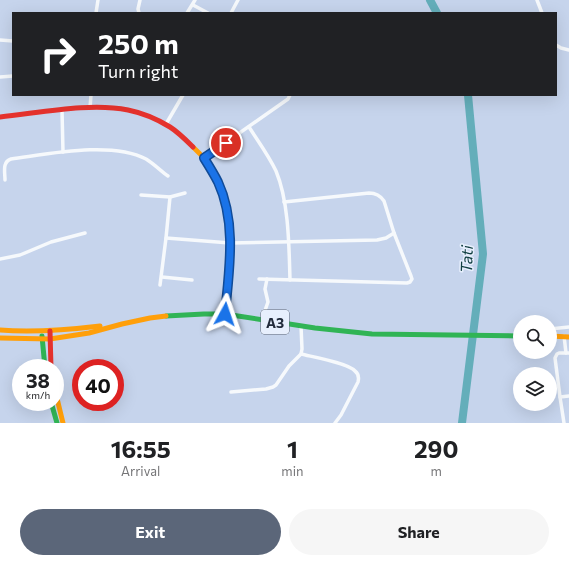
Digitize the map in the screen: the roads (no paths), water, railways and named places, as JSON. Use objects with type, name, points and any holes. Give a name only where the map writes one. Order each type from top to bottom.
[{"type":"main road","points":[[0,117],[90,108],[122,110],[151,117],[166,124],[189,143],[204,158],[219,183],[228,216],[230,243],[225,314]]},
{"type":"main road","name":"A3","points":[[0,338],[50,339],[89,333],[150,318],[196,314],[225,314],[301,326],[372,334],[513,336]]},
{"type":"main road","name":"A3","points":[[0,330],[42,332],[122,324]]},
{"type":"main road","points":[[50,331],[51,359]]},
{"type":"main road","points":[[42,332],[44,359]]},
{"type":"main road","points":[[54,411],[57,423]]},
{"type":"main road","points":[[60,411],[63,423]]},
{"type":"street","points":[[96,12],[98,0]]},
{"type":"street","points":[[138,12],[140,0]]},
{"type":"street","points":[[188,12],[195,0]]},
{"type":"street","points":[[232,12],[238,0]]},
{"type":"street","points":[[537,0],[542,12]]},
{"type":"street","points":[[193,4],[206,12]]},
{"type":"street","points":[[0,40],[12,42]]},
{"type":"street","points":[[557,46],[569,50]]},
{"type":"street","points":[[0,77],[12,76]]},
{"type":"street","points":[[90,96],[90,108]]},
{"type":"street","points":[[166,124],[182,96]]},
{"type":"street","points":[[204,158],[288,99],[290,96]]},
{"type":"street","points":[[62,110],[63,152]]},
{"type":"street","points":[[249,127],[275,169],[279,181],[284,202],[289,242],[290,280]]},
{"type":"street","points":[[5,180],[5,163],[7,160],[63,152],[96,150],[114,150],[138,156],[168,176]]},
{"type":"street","points":[[141,195],[170,198],[185,193]]},
{"type":"street","points":[[259,279],[407,283],[412,279],[394,233],[384,201],[381,197],[374,193],[369,193],[284,202]]},
{"type":"street","points":[[160,285],[170,198]]},
{"type":"street","points":[[0,259],[20,255],[51,242],[85,233]]},
{"type":"street","points":[[166,238],[230,243],[289,242],[377,240],[386,238],[394,233]]},
{"type":"street","points":[[162,277],[192,280]]},
{"type":"street","points":[[262,319],[268,302],[265,289],[267,279]]},
{"type":"street","points":[[231,392],[266,389],[273,387],[279,382],[289,366],[301,354],[301,326]]},
{"type":"street","points":[[557,328],[569,327]]},
{"type":"street","points":[[564,423],[555,358],[557,354],[567,353],[566,336]]},
{"type":"street","points":[[301,354],[346,365],[354,369],[357,373],[359,379],[358,382],[341,415],[335,423]]},
{"type":"street","points":[[560,397],[569,396]]},
{"type":"waterway","name":"Tati","points":[[430,0],[436,12]]},
{"type":"waterway","name":"Tati","points":[[462,423],[483,254],[468,96]]}]
